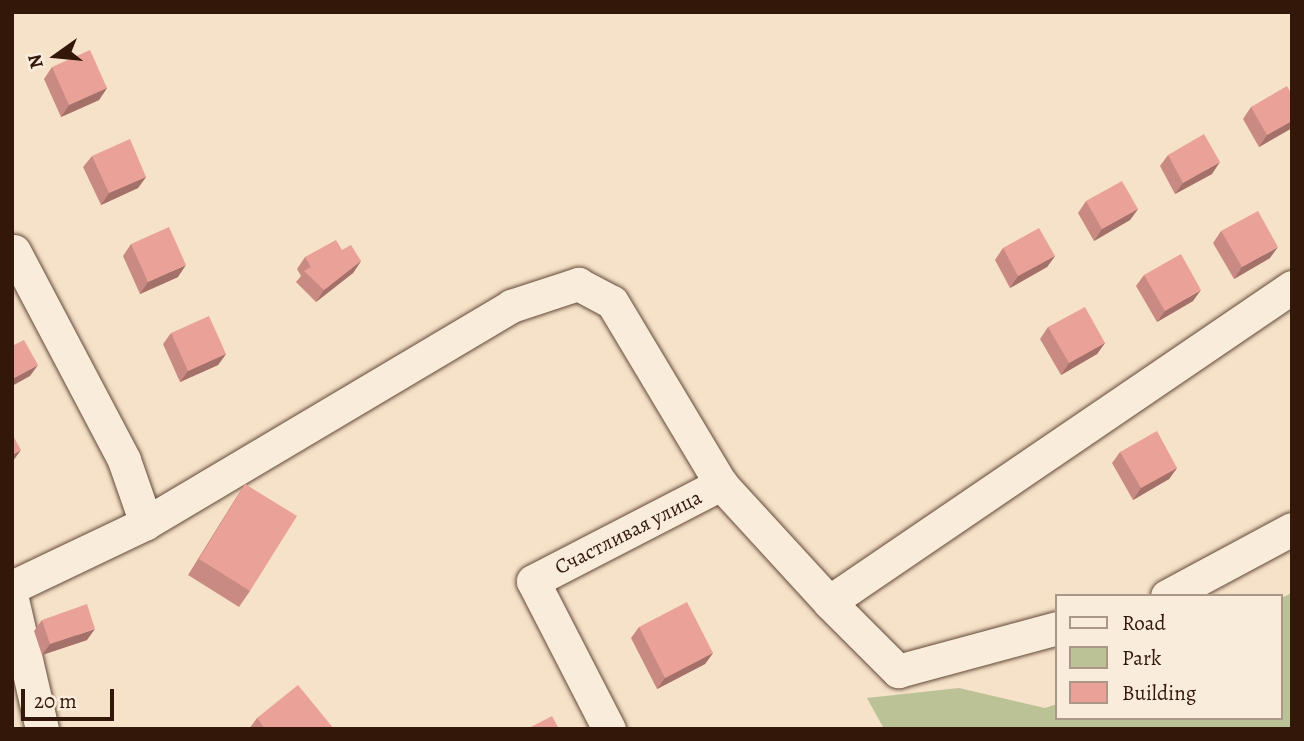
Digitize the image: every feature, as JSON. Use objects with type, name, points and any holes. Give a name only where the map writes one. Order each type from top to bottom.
[{"type":"street","points":[[14,251],[124,460],[146,523]]},
{"type":"street","points":[[12,587],[146,523],[511,306],[578,284],[612,302],[721,484],[829,602],[898,671],[1056,628]]},
{"type":"street","points":[[829,602],[1292,286]]},
{"type":"street","name":"Счастливая улица","points":[[609,729],[533,581],[721,484]]},
{"type":"street","points":[[1171,594],[1292,529]]},
{"type":"street","points":[[12,598],[41,729]]},
{"type":"green space","points":[[1292,593],[1292,729],[884,729],[867,698],[959,688],[1045,708],[1056,704],[1056,720],[1283,720],[1283,597]]},
{"type":"building","points":[[90,50],[107,88],[69,105],[52,67]]},
{"type":"building","points":[[1287,86],[1292,95],[1292,121],[1267,135],[1251,107]]},
{"type":"building","points":[[1204,134],[1220,162],[1183,183],[1168,155]]},
{"type":"building","points":[[130,139],[146,177],[109,193],[92,156]]},
{"type":"building","points":[[1122,181],[1138,209],[1102,229],[1086,201]]},
{"type":"building","points":[[1258,211],[1278,247],[1242,267],[1221,231]]},
{"type":"building","points":[[169,227],[186,265],[148,282],[131,244]]},
{"type":"building","points":[[1039,228],[1055,256],[1018,276],[1003,248]]},
{"type":"building","points":[[336,240],[342,250],[351,245],[361,261],[324,290],[304,271],[311,267],[305,257]]},
{"type":"building","points":[[1181,254],[1201,290],[1165,311],[1144,275]]},
{"type":"building","points":[[1085,307],[1105,343],[1069,363],[1048,327]]},
{"type":"building","points":[[209,316],[226,354],[188,371],[171,333]]},
{"type":"building","points":[[24,340],[38,365],[12,379],[12,346]]},
{"type":"building","points":[[1157,431],[1177,468],[1141,488],[1120,452]]},
{"type":"building","points":[[12,434],[21,450],[12,455]]},
{"type":"building","points":[[245,484],[297,516],[250,591],[199,559]]},
{"type":"building","points":[[687,602],[713,653],[665,678],[639,627]]},
{"type":"building","points":[[87,604],[95,629],[50,644],[42,620]]},
{"type":"building","points":[[298,685],[334,729],[265,729],[257,718]]},
{"type":"building","points":[[552,716],[559,729],[527,729]]}]
